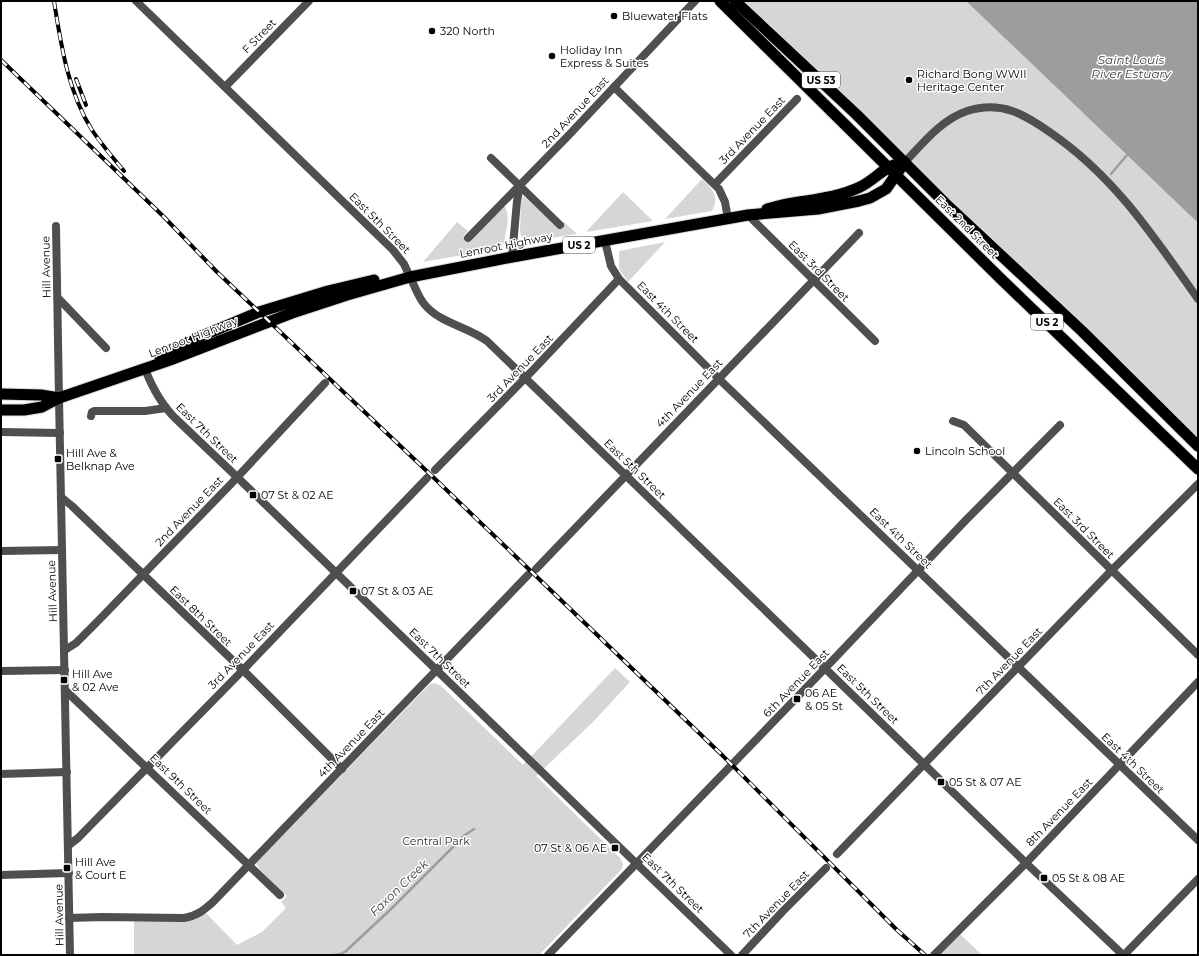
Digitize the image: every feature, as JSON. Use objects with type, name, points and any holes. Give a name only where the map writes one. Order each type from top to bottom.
[{"type":"highway","name":"East 2nd Street","points":[[720,1],[1007,284],[1198,469]]},
{"type":"highway","name":"East 2nd Street","points":[[734,1],[856,114],[1198,446]]},
{"type":"highway","name":"Lenroot Highway","points":[[60,398],[145,369],[159,358],[202,336],[259,312],[362,282],[410,277],[512,257],[748,215],[778,206],[844,192],[860,187],[893,171],[905,162]]},
{"type":"highway","name":"Lenroot Highway","points":[[748,215],[812,210],[870,198],[886,189],[893,171]]},
{"type":"highway","name":"US 2","points":[[1,394],[41,395],[60,398]]},
{"type":"highway","name":"US 2","points":[[1,410],[32,409],[60,398]]},
{"type":"street","name":"East 5th Street","points":[[136,1],[393,250],[404,264],[421,299],[429,309],[441,318],[470,330],[487,341],[925,765],[1124,955]]},
{"type":"street","name":"F Street","points":[[225,87],[309,1]]},
{"type":"street","name":"2nd Avenue East","points":[[468,238],[696,1]]},
{"type":"street","points":[[614,87],[715,184],[723,196],[728,219]]},
{"type":"street","name":"3rd Avenue East","points":[[715,184],[797,99]]},
{"type":"street","points":[[905,162],[942,125],[964,112],[995,107],[1007,109],[1024,115],[1060,139],[1103,176],[1146,226],[1198,300]]},
{"type":"street","points":[[491,158],[560,225]]},
{"type":"street","points":[[512,257],[516,201],[520,185]]},
{"type":"street","name":"East 3rd Street","points":[[748,215],[875,341]]},
{"type":"street","name":"Hill Avenue","points":[[56,226],[70,955]]},
{"type":"street","name":"4th Avenue East","points":[[536,569],[859,233]]},
{"type":"street","name":"East 4th Street","points":[[605,240],[611,266],[619,279],[718,378],[1198,840]]},
{"type":"street","name":"3rd Avenue East","points":[[435,470],[526,378],[619,279]]},
{"type":"street","points":[[58,298],[106,348]]},
{"type":"street","name":"East 7th Street","points":[[145,369],[154,390],[178,422],[237,477],[731,955]]},
{"type":"street","name":"2nd Avenue East","points":[[65,650],[76,643],[237,477],[325,383]]},
{"type":"street","points":[[91,416],[92,412],[96,411],[145,411],[166,408]]},
{"type":"street","name":"East 3rd Street","points":[[953,421],[964,425],[1198,655]]},
{"type":"street","name":"6th Avenue East","points":[[548,955],[918,570],[1060,425]]},
{"type":"street","points":[[1,432],[60,433]]},
{"type":"street","name":"3rd Avenue East","points":[[69,846],[242,670],[427,478]]},
{"type":"street","name":"7th Avenue East","points":[[837,854],[1019,668],[1111,571],[1198,484]]},
{"type":"street","name":"East 8th Street","points":[[61,497],[143,574],[342,769]]},
{"type":"street","points":[[1,551],[62,550]]},
{"type":"street","name":"4th Avenue East","points":[[69,918],[184,918],[193,917],[209,906],[528,575]]},
{"type":"street","points":[[1,671],[65,670]]},
{"type":"street","name":"8th Avenue East","points":[[934,955],[1026,862],[1198,682]]},
{"type":"street","name":"East 9th Street","points":[[66,690],[280,895]]},
{"type":"street","points":[[1,774],[67,772]]},
{"type":"street","name":"7th Avenue East","points":[[742,955],[826,868]]},
{"type":"street","points":[[1,875],[69,874]]},
{"type":"street","points":[[1124,955],[1198,879]]},
{"type":"green space","points":[[740,1],[966,1],[1198,223],[1198,440],[891,143]]},
{"type":"green space","points":[[702,179],[714,193],[715,201],[712,211],[665,219]]},
{"type":"green space","points":[[623,192],[653,221],[586,232]]},
{"type":"green space","points":[[523,196],[558,227],[564,222],[577,234],[526,242],[521,236],[520,231],[521,202]]},
{"type":"green space","points":[[503,207],[505,207],[507,211],[507,221],[506,233],[502,248],[423,262],[457,222],[468,231],[463,236],[469,241]]},
{"type":"green space","points":[[665,242],[628,282],[619,269],[619,251]]},
{"type":"green space","name":"Central Park","points":[[615,668],[630,682],[593,722],[536,776],[620,858],[623,864],[622,869],[539,955],[134,955],[134,920],[195,920],[206,913],[237,945],[262,932],[286,908],[281,902],[287,896],[260,870],[256,863],[429,685],[434,683],[440,685],[523,765]]},
{"type":"green space","points":[[960,934],[982,955],[939,955]]},
{"type":"water","name":"Saint Louis River Estuary","points":[[966,1],[1198,1],[1198,223]]},
{"type":"waterway","name":"Faxon Creek","points":[[1111,174],[1127,155]]},
{"type":"waterway","name":"Faxon Creek","points":[[334,955],[341,954],[346,951],[390,910],[465,835],[474,829]]},
{"type":"railway","points":[[54,1],[63,51],[71,84],[77,100],[92,130],[124,171]]},
{"type":"railway","points":[[1,60],[164,217],[217,272],[722,755],[897,930],[925,955]]},
{"type":"railway","points":[[76,79],[86,105]]},
{"type":"place","name":"Bluewater Flats","points":[[614,16]]},
{"type":"place","name":"320 North","points":[[432,31]]},
{"type":"place","name":"Holiday Inn Express & Suites","points":[[552,56]]},
{"type":"place","name":"Richard Bong WWII Heritage Center","points":[[909,80]]},
{"type":"place","name":"Lincoln School","points":[[917,451]]},
{"type":"place","name":"Hill Ave & Belknap Ave","points":[[58,459]]},
{"type":"place","name":"07 St & 02 AE","points":[[253,495]]},
{"type":"place","name":"07 St & 03 AE","points":[[353,591]]},
{"type":"place","name":"Hill Ave & 02 Ave","points":[[64,680]]},
{"type":"place","name":"06 AE & 05 St","points":[[797,699]]},
{"type":"place","name":"05 St & 07 AE","points":[[941,782]]},
{"type":"place","name":"07 St & 06 AE","points":[[615,848]]},
{"type":"place","name":"Hill Ave & Court E","points":[[67,868]]},
{"type":"place","name":"05 St & 08 AE","points":[[1044,878]]}]
